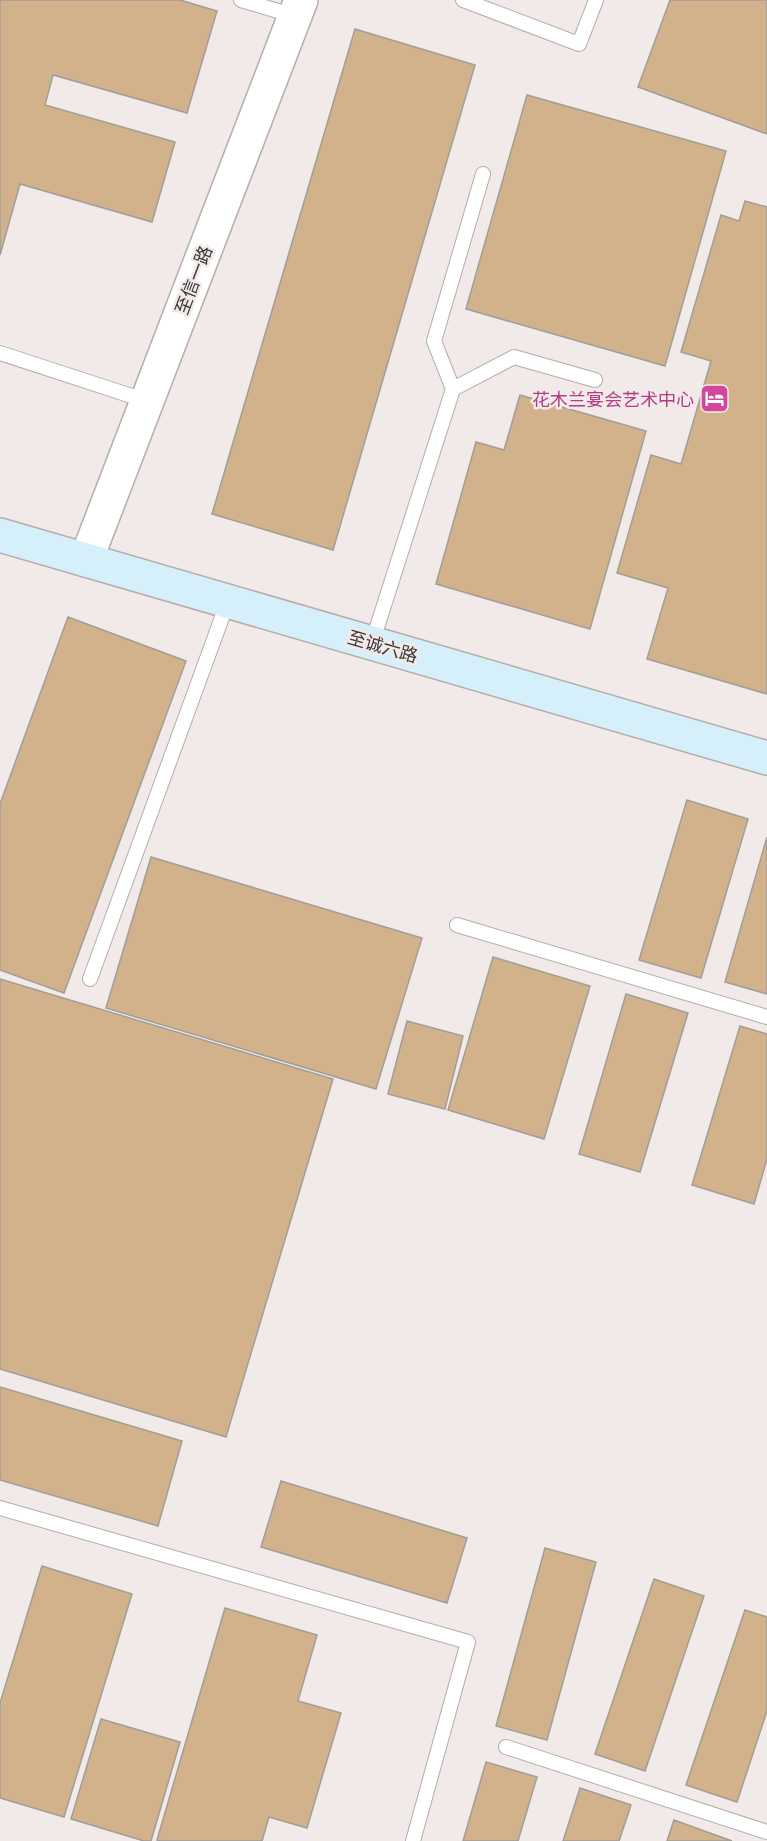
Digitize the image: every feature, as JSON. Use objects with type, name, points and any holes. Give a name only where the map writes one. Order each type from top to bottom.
[{"type":"main road","name":"至诚六路","points":[[0,535],[767,758]]},
{"type":"street","name":"至信一路","points":[[86,560],[298,8]]},
{"type":"lane","points":[[241,0],[298,8]]},
{"type":"lane","points":[[463,0],[579,44],[596,0]]},
{"type":"lane","points":[[372,643],[453,389],[434,341],[483,174]]},
{"type":"lane","points":[[0,353],[147,401]]},
{"type":"lane","points":[[453,389],[514,357],[595,380]]},
{"type":"lane","points":[[90,979],[228,602]]},
{"type":"lane","points":[[456,925],[767,1017]]},
{"type":"lane","points":[[0,1508],[468,1642],[413,1841]]},
{"type":"lane","points":[[506,1747],[767,1832]]},
{"type":"building","points":[[0,0],[180,0],[217,11],[187,113],[53,75],[45,105],[175,142],[152,222],[20,184],[0,255]]},
{"type":"building","points":[[670,0],[767,0],[767,134],[638,87]]},
{"type":"building","points":[[355,29],[475,65],[333,550],[212,514]]},
{"type":"building","points":[[527,95],[726,151],[665,366],[466,309]]},
{"type":"building","name":"花木兰宴会艺术中心","points":[[745,201],[767,207],[767,694],[647,659],[668,588],[617,573],[651,455],[681,464],[711,361],[681,352],[721,215],[739,221]]},
{"type":"building","points":[[520,395],[646,431],[590,629],[436,584],[476,442],[504,450]]},
{"type":"building","points":[[68,617],[186,661],[64,993],[0,970],[0,804]]},
{"type":"building","points":[[687,800],[748,819],[701,978],[639,960]]},
{"type":"building","points":[[767,837],[767,994],[725,982]]},
{"type":"building","points":[[151,857],[422,938],[376,1089],[106,1008]]},
{"type":"building","points":[[493,957],[590,986],[544,1139],[448,1110]]},
{"type":"building","points":[[0,979],[333,1079],[226,1437],[0,1369]]},
{"type":"building","points":[[626,994],[688,1013],[640,1172],[579,1154]]},
{"type":"building","points":[[407,1021],[463,1036],[445,1109],[388,1094]]},
{"type":"building","points":[[740,1026],[767,1034],[767,1159],[754,1204],[692,1185]]},
{"type":"building","points":[[0,1387],[182,1441],[158,1526],[0,1480]]},
{"type":"building","points":[[281,1481],[467,1538],[447,1603],[261,1547]]},
{"type":"building","points":[[545,1548],[596,1562],[547,1740],[496,1726]]},
{"type":"building","points":[[42,1566],[132,1594],[64,1817],[0,1798],[0,1703]]},
{"type":"building","points":[[654,1579],[704,1596],[645,1771],[595,1754]]},
{"type":"building","points":[[225,1608],[317,1635],[298,1701],[341,1713],[307,1828],[269,1817],[262,1841],[160,1841],[157,1840]]},
{"type":"building","points":[[745,1610],[767,1617],[767,1711],[737,1802],[686,1785]]},
{"type":"building","points":[[101,1719],[180,1742],[151,1841],[144,1841],[71,1819]]},
{"type":"building","points":[[486,1762],[537,1777],[518,1841],[463,1841]]},
{"type":"building","points":[[580,1788],[631,1805],[619,1841],[563,1841]]},
{"type":"building","points":[[674,1820],[732,1841],[667,1841]]},
{"type":"place","name":"花木兰宴会艺术中心","points":[[715,399]]}]
